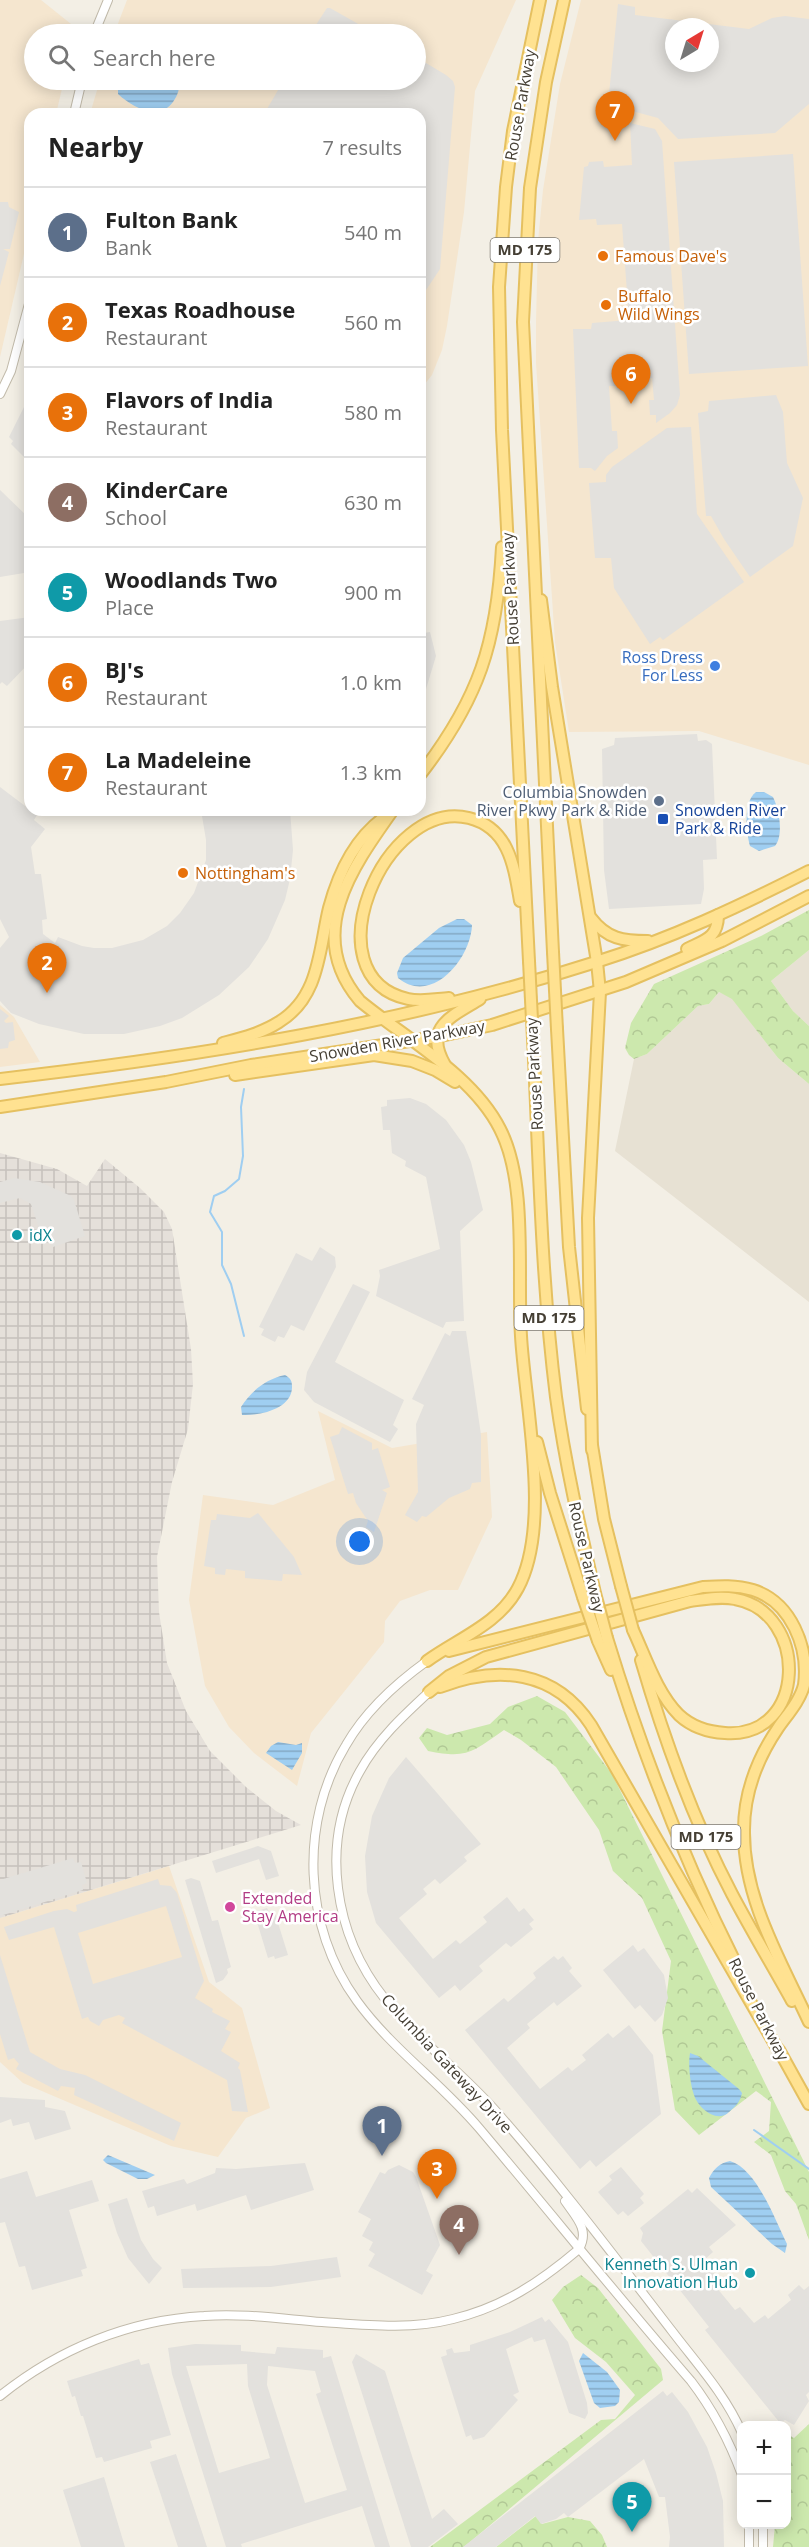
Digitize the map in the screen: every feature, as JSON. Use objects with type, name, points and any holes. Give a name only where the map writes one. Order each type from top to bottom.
[{"type":"main road","points":[[513,131],[534,0]]},
{"type":"main road","name":"Rouse Parkway","points":[[540,0],[513,131],[506,187],[499,287],[505,487],[528,961],[544,1260],[556,1397],[574,1503],[595,1593],[603,1640],[685,1858],[781,2055],[809,2104]]},
{"type":"main road","name":"Rouse Parkway","points":[[564,0],[537,134],[525,242],[523,322],[557,1029],[570,1257],[578,1345],[604,1518],[654,1706],[708,1844],[731,1893],[809,2031]]},
{"type":"main road","points":[[426,767],[459,721],[477,684],[490,646],[500,582],[505,487]]},
{"type":"main road","points":[[530,502],[552,687],[600,992],[588,1218],[592,1450]]},
{"type":"main road","points":[[167,1057],[258,1032],[281,1022],[293,1012],[309,990],[315,977],[329,908],[345,867],[371,827],[385,816]]},
{"type":"main road","points":[[389,816],[368,845],[348,880],[338,910],[335,928],[336,960],[342,976],[360,1001],[447,1069],[480,1099],[501,1130],[514,1169],[517,1192],[521,1334],[534,1505],[531,1545],[524,1576],[512,1598],[487,1624],[427,1661]]},
{"type":"main road","points":[[488,994],[426,1001],[407,999],[396,996],[382,987],[374,979],[363,960],[360,930],[371,891],[382,869],[398,846],[419,826],[441,817],[456,816],[477,820],[487,826],[508,847],[515,872],[528,961]]},
{"type":"main road","name":"Snowden River Parkway","points":[[0,1079],[280,1040],[383,1020],[488,994],[597,962],[654,942],[718,915],[809,871]]},
{"type":"main road","name":"Snowden River Parkway","points":[[0,1107],[436,1037],[492,1025],[626,982],[722,940],[809,896]]},
{"type":"main road","points":[[589,915],[599,928],[615,939],[654,942]]},
{"type":"main road","points":[[626,982],[708,938],[716,930],[718,915]]},
{"type":"main road","points":[[447,1069],[438,1049],[436,1037],[440,1028],[449,1018],[488,994]]},
{"type":"main road","points":[[166,1082],[252,1073],[374,1055],[399,1058],[424,1065],[480,1099]]},
{"type":"main road","points":[[526,1392],[550,1493],[583,1597],[603,1640]]},
{"type":"main road","points":[[427,1661],[456,1648],[703,1587],[731,1586],[753,1590],[769,1597],[786,1612],[802,1636],[806,1661],[804,1685],[793,1707],[766,1747],[751,1780],[745,1806],[745,1864],[756,1907],[809,2022]]},
{"type":"main road","points":[[429,1692],[448,1676],[486,1657],[690,1601],[724,1597],[759,1606],[770,1614],[784,1630],[789,1639],[795,1665],[790,1691],[771,1716],[751,1729],[729,1734],[704,1730],[686,1720],[669,1703],[633,1630]]},
{"type":"main road","points":[[429,1692],[471,1677],[502,1674],[542,1682],[575,1704],[591,1725],[781,2055]]},
{"type":"street","points":[[98,24],[108,0]]},
{"type":"street","points":[[75,108],[80,90]]},
{"type":"street","points":[[0,394],[11,372],[24,323]]},
{"type":"street","name":"Columbia Gateway Drive","points":[[427,1661],[396,1685],[370,1711],[346,1743],[330,1777],[314,1842],[315,1893],[325,1939],[344,1981],[367,2015],[477,2126],[704,2397],[726,2433],[737,2464]]},
{"type":"street","name":"Columbia Gateway Drive","points":[[429,1692],[379,1743],[353,1785],[341,1821],[336,1849],[341,1909],[354,1949],[386,2000],[494,2109],[596,2230],[717,2388],[737,2426]]},
{"type":"street","points":[[0,2396],[45,2364],[84,2344],[120,2330],[175,2318],[233,2315],[391,2326],[452,2320],[505,2302],[541,2280],[579,2249],[583,2241],[583,2229],[552,2180]]},
{"type":"street","points":[[749,2529],[749,2547]]},
{"type":"street","points":[[763,2529],[763,2547]]},
{"type":"shaded area","points":[[0,0],[41,0],[71,24],[24,24],[24,90],[62,90],[57,108],[24,108],[24,254],[0,357]]},
{"type":"shaded area","points":[[127,0],[516,0],[475,91],[464,212],[447,326],[442,350],[432,375],[426,382],[426,108],[92,108],[97,90],[426,90],[426,24],[118,24]]},
{"type":"shaded area","points":[[581,0],[809,0],[809,765],[699,731],[569,732],[555,642],[536,363],[538,241],[543,190],[560,84]]},
{"type":"shaded area","points":[[618,4],[635,7],[635,15],[665,19],[665,72],[719,72],[719,25],[749,29],[772,18],[785,16],[809,19],[809,104],[775,133],[678,139],[658,118],[632,111],[625,104],[624,97],[609,94]]},
{"type":"shaded area","points":[[327,8],[330,8],[358,24],[317,24]]},
{"type":"shaded area","points":[[426,63],[453,81],[455,87],[440,269],[426,290],[426,108],[268,108],[278,90],[426,90]]},
{"type":"shaded area","points":[[630,123],[655,129],[662,141],[680,395],[677,405],[656,423],[656,415],[650,415],[649,400],[654,400],[652,378],[624,379],[623,386],[609,386],[612,431],[617,431],[618,448],[607,456],[595,471],[591,468],[579,468],[573,329],[591,329],[592,323],[629,320],[622,224],[597,225],[596,219],[579,220],[584,167],[588,166],[589,162],[603,161],[604,167],[632,165]]},
{"type":"shaded area","points":[[793,154],[808,366],[689,374],[674,162]]},
{"type":"shaded area","points":[[0,202],[8,202],[9,207],[19,212],[10,249],[3,249],[9,252],[0,286]]},
{"type":"shaded area","points":[[776,395],[783,412],[787,463],[803,498],[793,546],[750,577],[711,516],[706,516],[698,413],[708,411],[709,401]]},
{"type":"shaded area","points":[[24,407],[24,457],[11,444],[13,441],[9,437]]},
{"type":"shaded area","points":[[691,427],[697,514],[744,582],[663,640],[660,637],[650,644],[614,588],[611,558],[595,558],[589,483],[606,482],[606,475],[612,467],[667,428]]},
{"type":"shaded area","points":[[0,490],[24,513],[24,573],[0,577]]},
{"type":"shaded area","points":[[24,618],[24,668],[7,686],[2,682],[0,684],[0,621]]},
{"type":"shaded area","points":[[430,632],[436,656],[426,689],[426,633]]},
{"type":"shaded area","name":"Columbia Snowden River Pkwy Park & Ride","points":[[697,734],[698,741],[706,740],[712,744],[717,859],[703,860],[704,889],[701,904],[609,909],[604,870],[602,749],[614,745],[615,738]]},
{"type":"shaded area","points":[[0,787],[24,805],[24,816],[36,816],[34,820],[45,829],[31,847],[35,874],[41,874],[47,919],[42,920],[43,934],[55,943],[58,937],[94,948],[112,948],[143,940],[167,926],[180,913],[194,893],[206,860],[206,840],[202,816],[290,816],[293,850],[290,879],[285,900],[268,939],[249,967],[219,995],[182,1018],[160,1026],[124,1034],[84,1034],[39,1024],[11,1013],[0,1001],[0,948],[9,937],[0,919]]},
{"type":"shaded area","points":[[809,950],[809,1026],[793,1011],[771,981]]},
{"type":"shaded area","points":[[719,992],[732,998],[778,1058],[809,1084],[809,1302],[615,1151],[634,1059],[647,1054],[698,1006],[709,1004]]},
{"type":"shaded area","points":[[0,1005],[14,1017],[40,1062],[0,1067]]},
{"type":"shaded area","points":[[0,1009],[9,1016],[4,1021],[6,1023],[13,1022],[15,1040],[9,1042],[8,1048],[0,1049]]},
{"type":"shaded area","points":[[410,1098],[426,1104],[446,1120],[464,1145],[471,1162],[483,1210],[460,1231],[464,1321],[446,1322],[443,1328],[376,1296],[379,1270],[440,1249],[426,1177],[405,1166],[406,1161],[392,1153],[390,1130],[383,1130],[381,1107],[387,1106],[387,1100]]},
{"type":"shaded area","points":[[0,1153],[57,1169],[87,1186],[105,1159],[140,1188],[164,1212],[172,1229],[191,1349],[193,1384],[188,1429],[172,1482],[157,1557],[159,1612],[167,1663],[186,1711],[210,1751],[246,1787],[276,1811],[301,1825],[0,1918]]},
{"type":"shaded area","points":[[14,1178],[40,1182],[71,1196],[85,1236],[53,1247],[50,1242],[44,1243],[31,1204],[20,1198],[0,1203],[0,1182]]},
{"type":"shaded area","points":[[320,1247],[335,1257],[336,1267],[304,1331],[291,1325],[284,1338],[278,1336],[275,1342],[261,1335],[264,1329],[259,1327],[296,1253],[312,1261]]},
{"type":"shaded area","points":[[353,1284],[370,1292],[335,1362],[404,1400],[393,1425],[398,1429],[390,1442],[314,1402],[304,1390],[307,1372]]},
{"type":"shaded area","points":[[452,1331],[466,1331],[481,1435],[481,1482],[472,1483],[470,1489],[449,1498],[417,1522],[405,1515],[418,1492],[416,1424],[424,1405],[412,1399],[445,1333],[450,1336]]},
{"type":"shaded area","points":[[318,1411],[392,1448],[487,1432],[492,1517],[458,1590],[430,1590],[400,1601],[385,1621],[384,1642],[311,1733],[297,1786],[254,1753],[229,1727],[205,1686],[189,1600],[203,1495],[273,1505],[335,1480]]},
{"type":"shaded area","points":[[342,1427],[372,1443],[372,1450],[378,1448],[390,1487],[382,1490],[387,1493],[374,1532],[366,1527],[368,1521],[356,1503],[353,1493],[348,1494],[330,1437],[339,1434]]},
{"type":"shaded area","points":[[258,1513],[294,1557],[302,1575],[283,1574],[282,1581],[245,1578],[245,1571],[226,1569],[225,1575],[215,1574],[215,1568],[204,1566],[211,1520],[216,1520],[217,1514],[250,1518]]},
{"type":"shaded area","points":[[406,1757],[481,1844],[464,1857],[467,1861],[440,1884],[435,1879],[423,1889],[427,1894],[399,1918],[433,1959],[456,1940],[460,1944],[487,1922],[483,1917],[507,1897],[519,1912],[524,1908],[534,1920],[529,1924],[533,1929],[511,1947],[506,1943],[479,1966],[483,1971],[460,1991],[455,1985],[439,1998],[376,1923],[367,1892],[365,1856],[372,1816],[389,1778]]},
{"type":"shaded area","points":[[258,1846],[271,1851],[279,1876],[266,1880],[259,1859],[216,1873],[212,1861]]},
{"type":"shaded area","points":[[73,1858],[75,1863],[81,1862],[87,1883],[82,1885],[83,1890],[0,1916],[0,1880]]},
{"type":"shaded area","points":[[169,1866],[209,1982],[242,2008],[270,2108],[246,2118],[218,2157],[171,2146],[23,2083],[0,2062],[0,1918]]},
{"type":"shaded area","points":[[191,1878],[200,1881],[212,1921],[218,1920],[231,1967],[227,1969],[228,1973],[223,1980],[216,1983],[185,1880]]},
{"type":"shaded area","points":[[158,1879],[160,1885],[171,1886],[177,1893],[204,1981],[195,1998],[213,2009],[212,2012],[230,2021],[225,2029],[231,2032],[221,2051],[240,2063],[238,2068],[248,2112],[232,2111],[227,2080],[122,2023],[125,2018],[119,2015],[103,2020],[99,2026],[90,2021],[88,2017],[82,2019],[54,1927],[9,1940],[4,1927],[54,1911],[67,1909],[74,1912],[77,1911],[76,1905]],"holes":[[[166,1906],[182,1957],[93,1984],[78,1933]]]},
{"type":"shaded area","points":[[267,1908],[269,1912],[274,1910],[288,1955],[275,1959],[274,1956],[268,1958],[254,1912]]},
{"type":"shaded area","points":[[633,1945],[638,1952],[644,1948],[664,1975],[668,1998],[662,2015],[655,2022],[640,2005],[635,2009],[603,1970]]},
{"type":"shaded area","points":[[0,1955],[30,2052],[60,2069],[85,2075],[181,2123],[174,2141],[74,2095],[75,2088],[61,2086],[58,2091],[16,2069],[19,2064],[14,2058],[8,2060],[0,2034]]},
{"type":"shaded area","points":[[554,1956],[558,1960],[563,1956],[572,1968],[569,1971],[582,1986],[557,2006],[554,2002],[527,2024],[530,2028],[507,2048],[540,2089],[568,2067],[572,2071],[586,2060],[582,2055],[608,2033],[613,2038],[629,2025],[653,2055],[661,2114],[596,2167],[590,2160],[580,2169],[465,2030],[504,1998],[508,2002],[536,1978],[533,1973]]},
{"type":"shaded area","points":[[0,2097],[45,2100],[45,2107],[65,2111],[71,2129],[35,2140],[29,2122],[13,2126],[11,2119],[0,2123]]},
{"type":"shaded area","points":[[305,2163],[314,2190],[251,2210],[246,2195],[197,2211],[195,2204],[157,2216],[154,2206],[148,2208],[142,2191],[184,2179],[187,2184],[215,2173],[216,2168],[236,2169]]},
{"type":"shaded area","points":[[399,2165],[413,2172],[416,2177],[440,2245],[426,2271],[433,2275],[422,2295],[368,2266],[375,2254],[369,2250],[373,2242],[362,2236],[371,2219],[358,2212],[380,2172],[385,2174]]},
{"type":"shaded area","points":[[621,2167],[644,2194],[640,2198],[644,2203],[628,2216],[623,2211],[618,2215],[598,2192],[612,2180],[609,2176]]},
{"type":"shaded area","points":[[27,2171],[36,2197],[92,2180],[99,2201],[69,2210],[87,2268],[81,2270],[83,2276],[32,2290],[25,2266],[19,2267],[5,2222],[0,2223],[0,2179]]},
{"type":"shaded area","points":[[697,2188],[736,2225],[709,2247],[713,2252],[703,2261],[717,2277],[712,2282],[735,2310],[740,2307],[754,2323],[765,2315],[768,2319],[791,2300],[788,2295],[799,2285],[804,2290],[809,2286],[809,2392],[806,2395],[809,2401],[794,2425],[791,2421],[778,2421],[705,2330],[709,2327],[641,2241],[643,2233],[640,2228],[688,2189],[692,2193]]},
{"type":"shaded area","points":[[127,2198],[141,2240],[153,2259],[162,2268],[149,2284],[128,2258],[108,2204]]},
{"type":"shaded area","points":[[337,2257],[341,2277],[271,2287],[183,2288],[181,2269],[271,2266]]},
{"type":"shaded area","points":[[542,2317],[545,2322],[549,2319],[568,2342],[587,2403],[588,2413],[585,2419],[569,2413],[545,2339],[534,2342],[532,2337],[506,2349],[519,2392],[513,2395],[518,2400],[484,2437],[473,2440],[471,2435],[466,2437],[441,2357],[447,2355],[446,2350],[452,2348],[454,2353],[470,2351],[470,2345],[510,2332]]},
{"type":"shaded area","points":[[195,2344],[241,2345],[241,2351],[275,2354],[277,2347],[323,2350],[323,2358],[331,2356],[390,2547],[375,2547],[362,2506],[241,2544],[242,2547],[226,2547],[172,2374],[168,2348]],"holes":[[[247,2364],[248,2386],[270,2458],[219,2473],[186,2366]],[[268,2366],[315,2371],[321,2392],[316,2394],[347,2490],[305,2503],[267,2385]]]},
{"type":"shaded area","points":[[356,2354],[385,2371],[432,2519],[444,2509],[458,2524],[428,2547],[411,2547],[352,2362]]},
{"type":"shaded area","points":[[139,2359],[141,2365],[149,2363],[171,2435],[150,2441],[152,2448],[104,2462],[102,2457],[96,2458],[83,2416],[81,2416],[75,2396],[72,2397],[67,2381]]},
{"type":"shaded area","points":[[663,2391],[667,2396],[672,2392],[688,2412],[707,2447],[723,2501],[724,2547],[669,2547],[665,2497],[659,2497],[644,2459],[568,2517],[564,2513],[556,2519],[541,2524],[535,2516],[496,2547],[463,2547]]},
{"type":"shaded area","points":[[176,2454],[207,2547],[178,2547],[150,2462]]},
{"type":"shaded area","points":[[104,2477],[125,2547],[81,2547],[63,2490]]},
{"type":"green space","points":[[809,910],[809,950],[771,981],[793,1011],[809,1026],[809,1084],[778,1058],[732,999],[719,992],[709,1004],[698,1006],[647,1054],[634,1059],[629,1055],[625,1048],[631,1023],[654,984],[761,936]]},
{"type":"green space","points":[[537,1696],[565,1712],[612,1774],[809,2172],[809,2240],[796,2204],[785,2191],[771,2155],[754,2142],[769,2131],[771,2102],[756,2091],[699,2135],[675,2110],[662,2031],[671,1961],[642,1898],[613,1871],[599,1830],[556,1767],[504,1730],[469,1752],[461,1754],[428,1751],[419,1738],[427,1728],[447,1735],[490,1724],[508,1707]]},
{"type":"green space","points":[[581,2275],[598,2288],[661,2369],[663,2380],[464,2547],[430,2547],[601,2420],[615,2419],[635,2395],[606,2362],[575,2338],[552,2300],[563,2287]]},
{"type":"green space","points":[[809,2424],[809,2547],[773,2547],[775,2529],[791,2529],[791,2436],[794,2438]]},
{"type":"green space","points":[[536,2516],[542,2524],[568,2517],[590,2521],[602,2535],[607,2547],[496,2547]]},
{"type":"water","points":[[118,90],[179,90],[175,99],[167,108],[138,108],[118,94]]},
{"type":"water","points":[[756,792],[764,792],[773,797],[780,822],[778,841],[775,846],[759,851],[750,846],[747,833],[747,810]]},
{"type":"water","points":[[457,919],[464,919],[472,925],[470,938],[457,964],[447,974],[436,982],[424,986],[411,985],[398,978],[397,973],[403,958],[439,928]]},
{"type":"water","points":[[285,1375],[292,1384],[291,1394],[281,1406],[266,1412],[242,1415],[241,1407],[254,1391],[272,1379]]},
{"type":"water","points":[[278,1742],[296,1745],[302,1743],[302,1753],[292,1770],[266,1753]]},
{"type":"water","points":[[690,2053],[698,2056],[742,2093],[737,2104],[724,2115],[708,2113],[696,2100],[690,2080]]},
{"type":"water","points":[[108,2155],[155,2175],[147,2179],[138,2179],[106,2163],[103,2160]]},
{"type":"water","points":[[730,2161],[740,2166],[757,2184],[787,2244],[785,2253],[772,2244],[711,2187],[709,2178],[713,2172],[720,2165]]},
{"type":"water","points":[[583,2353],[607,2372],[620,2390],[619,2402],[615,2406],[600,2408],[594,2403],[579,2361]]},
{"type":"waterway","points":[[244,1089],[241,1107],[243,1156],[239,1179],[225,1191],[214,1196],[210,1212],[222,1232],[222,1265],[231,1284],[244,1336]]},
{"type":"waterway","points":[[754,2130],[809,2169]]},
{"type":"place","name":"La Madeleine","points":[[615,141]]},
{"type":"place","name":"Famous Dave's","points":[[603,256]]},
{"type":"place","name":"Buffalo Wild Wings","points":[[606,305]]},
{"type":"place","name":"BJ's","points":[[631,404]]},
{"type":"place","name":"Ross Dress For Less","points":[[715,666]]},
{"type":"place","name":"Columbia Snowden River Pkwy Park & Ride","points":[[659,801]]},
{"type":"place","name":"Snowden River Park & Ride","points":[[663,819]]},
{"type":"place","name":"Nottingham's","points":[[183,873]]},
{"type":"place","name":"Texas Roadhouse","points":[[47,993]]},
{"type":"place","name":"idX","points":[[17,1235]]},
{"type":"place","name":"Extended Stay America","points":[[230,1907]]},
{"type":"place","name":"Fulton Bank","points":[[382,2156]]},
{"type":"place","name":"Flavors of India","points":[[437,2199]]},
{"type":"place","name":"KinderCare","points":[[459,2255]]},
{"type":"place","name":"Kenneth S. Ulman Innovation Hub","points":[[750,2273]]},
{"type":"place","name":"Woodlands Two","points":[[632,2532]]}]
